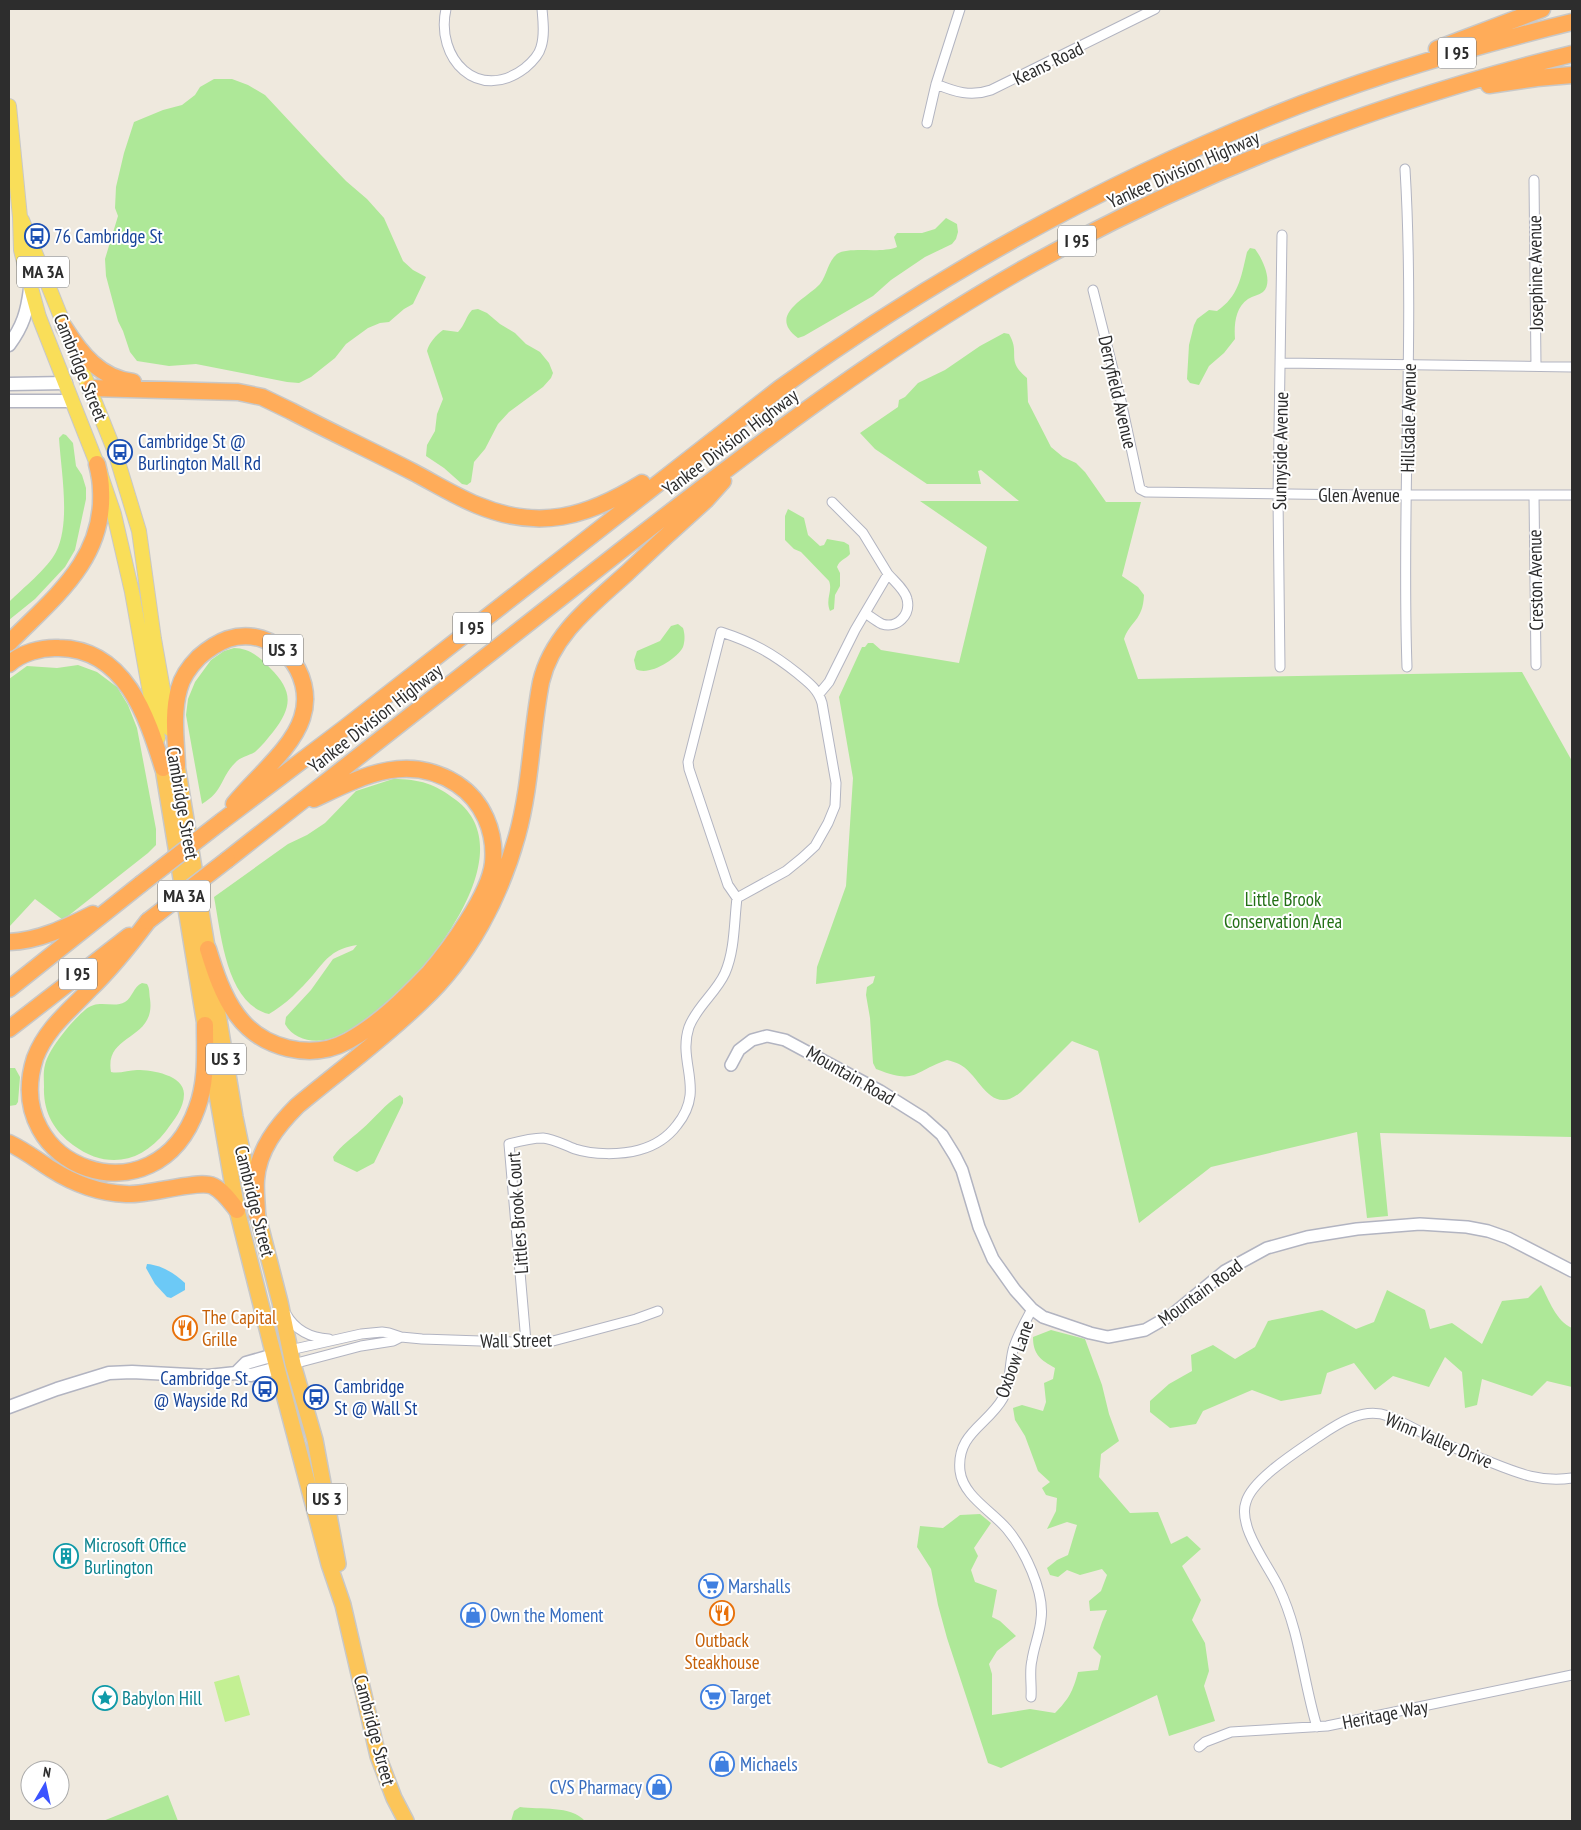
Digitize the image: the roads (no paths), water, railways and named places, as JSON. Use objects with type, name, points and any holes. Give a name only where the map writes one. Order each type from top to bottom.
[{"type":"highway","points":[[1344,90],[1445,45],[1542,9]]},
{"type":"highway","name":"Yankee Division Highway","points":[[9,989],[722,432],[842,343],[904,304],[1012,240],[1103,192],[1270,116],[1397,71],[1482,45],[1572,22]]},
{"type":"highway","name":"Yankee Division Highway","points":[[9,1029],[754,447],[846,380],[904,342],[999,283],[1073,242],[1234,166],[1313,135],[1430,94],[1572,54]]},
{"type":"highway","points":[[1430,94],[1537,78],[1572,75]]},
{"type":"highway","points":[[64,327],[80,352],[102,372],[113,378],[195,390]]},
{"type":"highway","points":[[90,388],[238,392],[262,397],[477,505],[504,513],[535,518],[567,517],[598,508],[624,494],[722,432]]},
{"type":"highway","points":[[257,1215],[257,1172],[263,1152],[281,1122],[297,1106],[422,1001],[450,969],[470,942],[488,912],[505,876],[518,834],[539,692],[545,667],[554,648],[577,620],[706,500],[754,447]]},
{"type":"highway","points":[[9,642],[58,596],[72,579],[88,554],[100,514],[102,489],[97,464]]},
{"type":"highway","name":"US 3","points":[[170,766],[175,730],[176,700],[182,678],[194,662],[213,646],[227,639],[239,637],[266,641],[285,652],[297,667],[304,685],[305,702],[302,720],[287,745],[249,786],[222,821]]},
{"type":"highway","points":[[9,664],[19,657],[52,648],[74,649],[105,663],[121,676],[136,696],[154,739],[170,766]]},
{"type":"highway","name":"Cambridge Street","points":[[170,766],[208,949],[235,1118],[292,1357],[317,1448],[351,1637]]},
{"type":"highway","name":"Cambridge Street","points":[[170,766],[205,1025],[238,1210],[276,1362],[351,1637],[378,1756],[394,1798],[406,1821]]},
{"type":"highway","points":[[208,949],[217,977],[229,1004],[250,1029],[276,1045],[292,1050],[318,1051],[347,1042],[389,1012],[409,994],[448,950],[482,896],[493,865],[491,833],[477,802],[466,790],[438,775],[423,770],[405,769],[374,773],[353,780],[292,809]]},
{"type":"highway","points":[[9,942],[27,940],[53,932],[122,899]]},
{"type":"highway","points":[[148,921],[122,955],[56,1023],[39,1049],[30,1087],[36,1119],[47,1140],[63,1157],[80,1166],[101,1172],[132,1172],[164,1156],[175,1146],[188,1129],[197,1107],[205,1074],[205,1025]]},
{"type":"highway","name":"US 3","points":[[9,1142],[52,1170],[95,1189],[127,1195],[207,1184],[218,1189],[238,1210]]},
{"type":"highway","points":[[276,1362],[292,1357]]},
{"type":"main road","name":"Cambridge Street","points":[[9,106],[20,217],[21,250],[30,289],[42,325],[97,464],[114,514],[170,766]]},
{"type":"main road","name":"Cambridge Street","points":[[20,217],[36,251],[64,327],[116,452],[139,531],[170,766]]},
{"type":"main road","points":[[9,345],[19,332],[26,313],[30,289]]},
{"type":"main road","points":[[9,384],[66,383],[90,388]]},
{"type":"main road","points":[[9,401],[72,401],[90,388]]},
{"type":"main road","points":[[9,1408],[57,1389],[109,1373],[132,1372],[202,1376],[236,1373],[251,1375],[276,1362]]},
{"type":"street","points":[[446,9],[444,31],[450,51],[468,74],[479,80],[490,82],[514,76],[527,66],[540,51],[543,34],[542,9]]},
{"type":"street","points":[[927,123],[936,84],[960,9]]},
{"type":"street","name":"Keans Road","points":[[936,84],[967,94],[991,90],[1155,9]]},
{"type":"street","name":"Hillsdale Avenue","points":[[1406,169],[1409,365],[1405,618],[1407,667]]},
{"type":"street","name":"Josephine Avenue","points":[[1534,180],[1536,366]]},
{"type":"street","name":"Sunnyside Avenue","points":[[1280,667],[1278,494],[1282,235]]},
{"type":"street","name":"Derryfield Avenue","points":[[1093,290],[1121,400],[1140,489],[1146,492]]},
{"type":"street","points":[[1281,363],[1572,367]]},
{"type":"street","name":"Glen Avenue","points":[[1146,492],[1572,495]]},
{"type":"street","name":"Creston Avenue","points":[[1534,496],[1536,665]]},
{"type":"street","points":[[832,502],[863,533],[888,574],[906,596],[908,602],[906,614],[897,624],[888,625],[880,623],[865,613]]},
{"type":"street","points":[[819,694],[829,682],[855,630],[888,574]]},
{"type":"street","points":[[721,632],[746,640],[772,654],[819,694],[836,782],[835,806],[828,824],[814,846],[802,858],[786,871],[737,898],[728,885],[688,762],[721,632]]},
{"type":"street","name":"Littles Brook Court","points":[[526,1342],[509,1144],[529,1138],[544,1138],[559,1142],[576,1150],[618,1152],[639,1150],[656,1143],[672,1132],[683,1118],[690,1099],[691,1082],[686,1045],[688,1032],[695,1013],[720,982],[729,962],[737,898]]},
{"type":"street","name":"Mountain Road","points":[[731,1065],[739,1050],[752,1040],[766,1036],[786,1040],[880,1091],[923,1118],[942,1135],[962,1170],[979,1227],[993,1259],[1032,1309],[1043,1317],[1090,1333],[1108,1336],[1136,1332],[1158,1324],[1225,1271],[1267,1248],[1306,1237],[1349,1231],[1420,1224],[1467,1227],[1488,1231],[1508,1238],[1572,1271]]},
{"type":"street","name":"Wall Street","points":[[280,1302],[293,1324],[306,1334],[336,1340]]},
{"type":"street","name":"Oxbow Lane","points":[[1030,1697],[1032,1659],[1042,1618],[1041,1601],[1033,1576],[1015,1540],[1002,1523],[968,1490],[961,1476],[960,1469],[962,1452],[968,1438],[973,1430],[996,1408],[1004,1396],[1013,1352],[1032,1309]]},
{"type":"street","name":"Wall Street","points":[[292,1357],[336,1340],[370,1332],[389,1333],[401,1337],[526,1342],[563,1339],[658,1311]]},
{"type":"street","name":"Wall Street","points":[[292,1357],[393,1341],[401,1337]]},
{"type":"street","name":"Winn Valley Drive","points":[[1317,1727],[1308,1699],[1299,1652],[1286,1604],[1255,1544],[1246,1520],[1244,1508],[1254,1487],[1298,1451],[1336,1425],[1372,1412],[1386,1416],[1439,1441],[1522,1475],[1551,1480],[1572,1478]]},
{"type":"street","name":"Heritage Way","points":[[1199,1747],[1205,1742],[1231,1732],[1317,1727],[1572,1675]]},
{"type":"water","points":[[147,1264],[158,1266],[173,1273],[185,1283],[185,1290],[171,1298],[167,1297],[155,1284],[146,1268]]},
{"type":"place","name":"76 Cambridge St","points":[[37,236]]},
{"type":"place","name":"Cambridge St @ Burlington Mall Rd","points":[[120,452]]},
{"type":"place","name":"The Capital Grille","points":[[185,1328]]},
{"type":"place","name":"Cambridge St @ Wayside Rd","points":[[265,1389]]},
{"type":"place","name":"Cambridge St @ Wall St","points":[[316,1397]]},
{"type":"place","name":"Microsoft Office Burlington","points":[[66,1556]]},
{"type":"place","name":"Marshalls","points":[[711,1586]]},
{"type":"place","name":"Outback Steakhouse","points":[[722,1613]]},
{"type":"place","name":"Own the Moment","points":[[473,1615]]},
{"type":"place","name":"Target","points":[[713,1697]]},
{"type":"place","name":"Babylon Hill","points":[[105,1698]]},
{"type":"place","name":"Michaels","points":[[722,1764]]},
{"type":"place","name":"CVS Pharmacy","points":[[659,1787]]},
{"type":"park label","name":"Little Brook Conservation Area","points":[[1283,910]]}]
